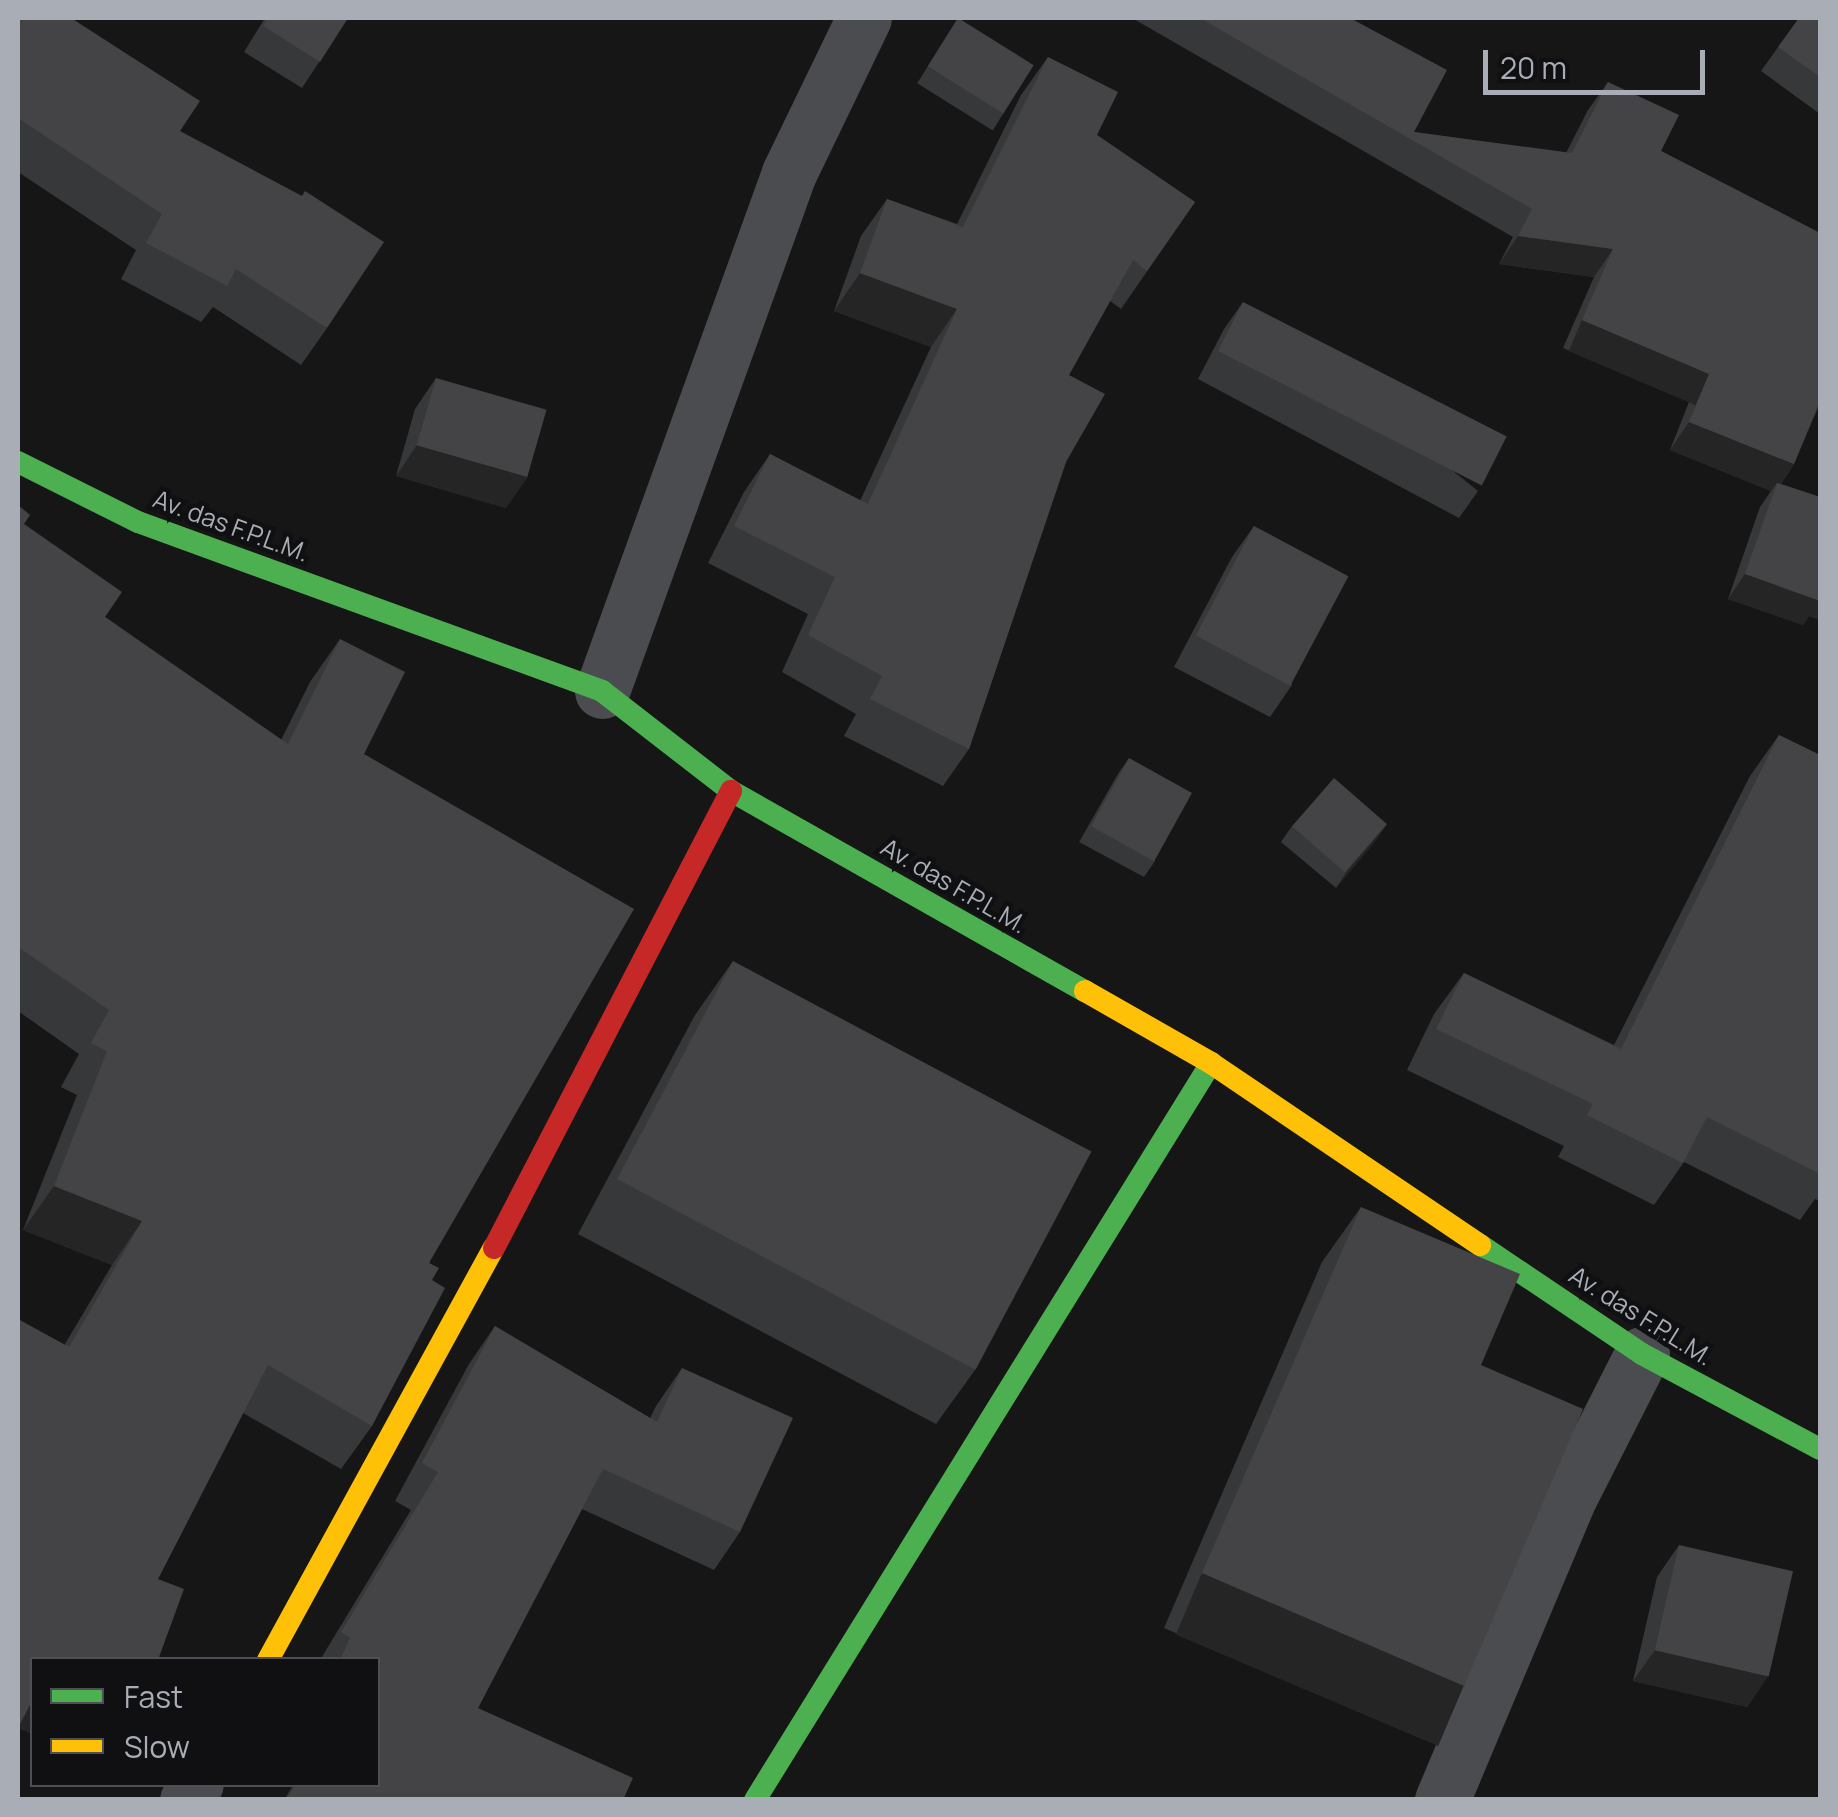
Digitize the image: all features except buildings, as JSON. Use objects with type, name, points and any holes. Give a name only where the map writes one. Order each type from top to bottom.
[{"type":"main road","name":"Av. das F.P.L.M.","points":[[18,462],[138,522],[602,690],[731,791],[1210,1063],[1642,1354],[1820,1450]]},
{"type":"main road","points":[[270,1657],[394,1440],[731,791]]},
{"type":"main road","points":[[755,1800],[1210,1063]]},
{"type":"street","points":[[602,690],[789,173],[864,18]]},
{"type":"street","points":[[1442,1800],[1567,1502],[1642,1354]]},
{"type":"traffic: fast","points":[[18,462],[138,522],[602,691],[731,791],[1085,991]]},
{"type":"traffic: fast","points":[[755,1800],[1211,1063]]},
{"type":"traffic: fast","points":[[1480,1245],[1642,1354],[1820,1449]]},
{"type":"traffic: slow","points":[[1085,991],[1211,1063],[1480,1245]]},
{"type":"traffic: slow","points":[[270,1657],[494,1248]]},
{"type":"traffic: jam","points":[[494,1248],[731,791]]}]
